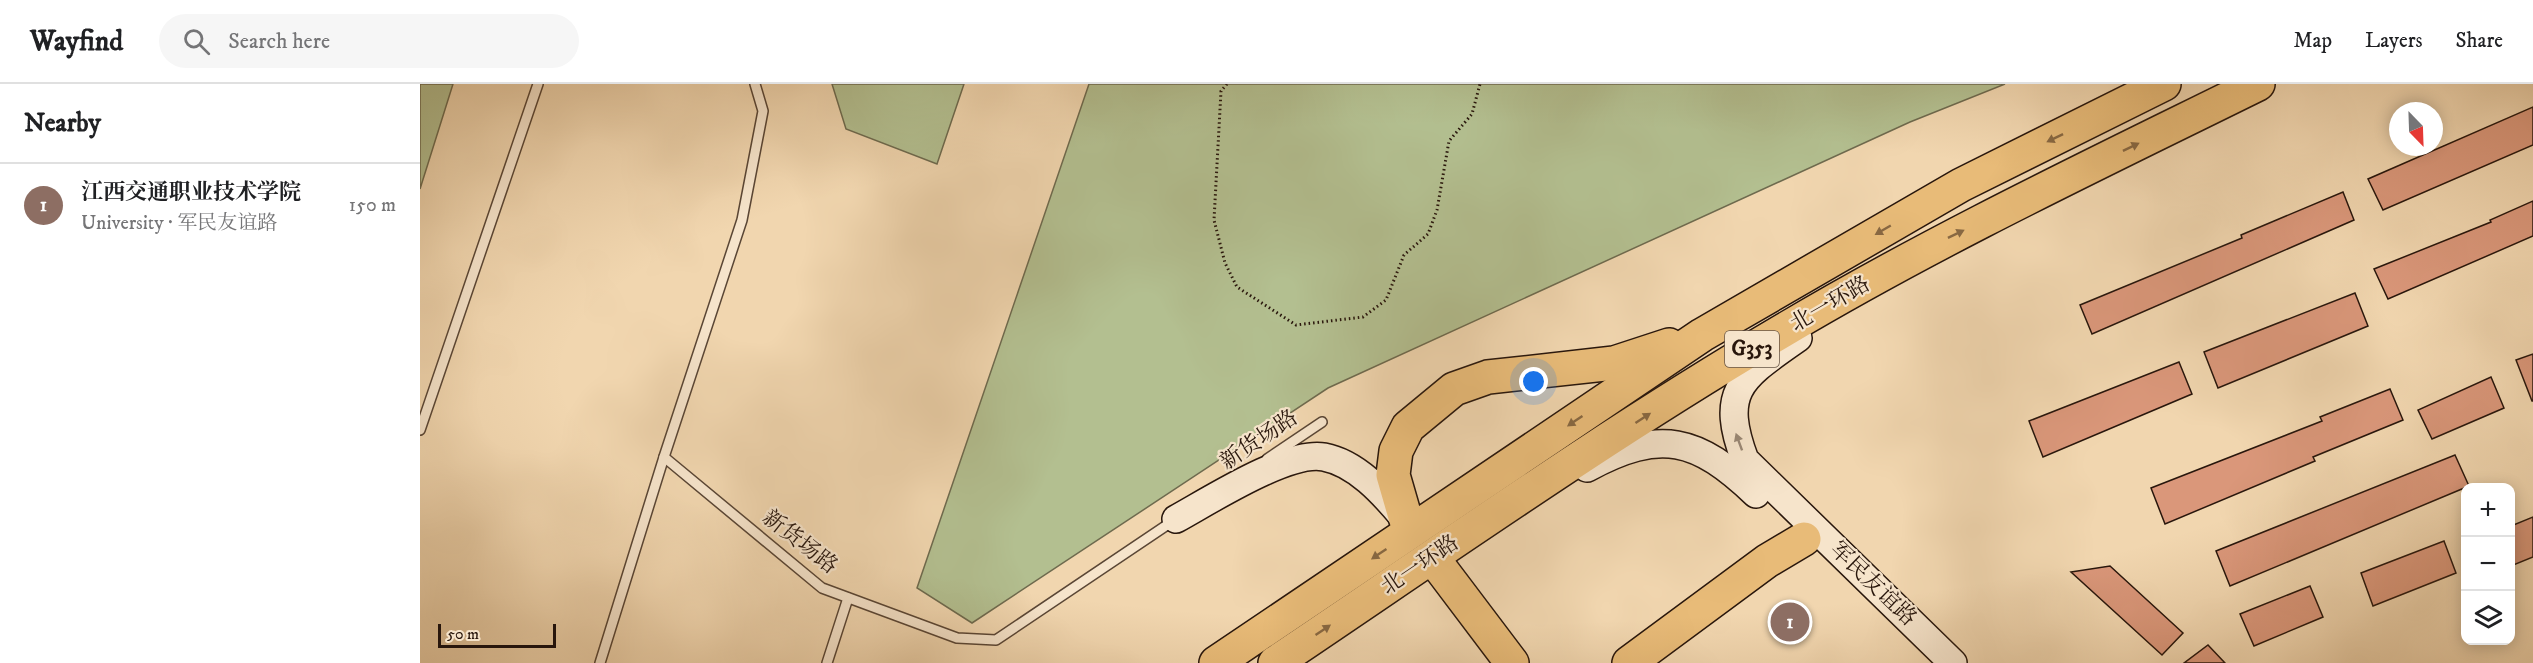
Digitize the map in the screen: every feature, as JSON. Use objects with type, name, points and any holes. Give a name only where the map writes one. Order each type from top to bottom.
[{"type":"highway","name":"北一环路","points":[[1215,663],[1702,335],[1961,185],[2164,84]]},
{"type":"highway","name":"北一环路","points":[[1275,663],[1469,532],[1677,396],[1783,330],[1922,251],[2258,84]]},
{"type":"highway","points":[[1406,520],[1393,475],[1396,451],[1408,427],[1454,389],[1488,377],[1614,363],[1702,335]]},
{"type":"highway","points":[[1629,663],[1767,561],[1811,535]]},
{"type":"highway","points":[[1441,569],[1512,663]]},
{"type":"street","points":[[1811,535],[1745,460],[1735,433],[1733,408],[1737,392],[1758,365],[1922,251]]},
{"type":"street","points":[[1469,532],[1616,452],[1652,444],[1676,443],[1700,451],[1730,469],[1811,535]]},
{"type":"street","points":[[1176,519],[1283,464],[1321,456],[1335,460],[1381,490],[1406,520]]},
{"type":"street","name":"军民友谊路","points":[[1811,535],[1932,663]]},
{"type":"street","name":"军民友谊路","points":[[1811,535],[1953,663]]},
{"type":"lane","points":[[420,430],[538,84]]},
{"type":"lane","points":[[600,663],[664,456],[742,220],[763,111],[754,84]]},
{"type":"lane","name":"新货场路","points":[[664,456],[822,588],[957,638],[996,640],[1322,422]]},
{"type":"lane","points":[[827,663],[848,597]]},
{"type":"path","points":[[1227,84],[1221,91],[1214,220],[1225,263],[1237,286],[1296,325],[1363,317],[1386,300],[1404,255],[1428,234],[1437,210],[1449,141],[1472,114],[1480,84]]},
{"type":"green space","points":[[420,84],[453,84],[420,189]]},
{"type":"green space","points":[[832,84],[964,84],[937,164],[846,129]]},
{"type":"green space","points":[[1089,84],[2005,84],[1910,122],[1328,388],[972,623],[917,588]]},
{"type":"building","points":[[2533,107],[2533,145],[2383,210],[2368,179],[2421,156],[2443,156],[2443,146]]},
{"type":"building","points":[[2343,192],[2354,220],[2092,334],[2080,305],[2242,238],[2241,235]]},
{"type":"building","points":[[2533,201],[2533,236],[2388,299],[2374,269],[2491,222],[2490,220]]},
{"type":"building","points":[[2355,293],[2368,326],[2218,388],[2204,352]]},
{"type":"building","points":[[2533,354],[2533,401],[2532,401],[2516,360]]},
{"type":"building","points":[[2179,362],[2192,394],[2043,457],[2029,421]]},
{"type":"building","points":[[2491,377],[2504,408],[2432,439],[2418,410]]},
{"type":"building","points":[[2390,389],[2403,420],[2313,457],[2315,461],[2165,524],[2151,488],[2322,421],[2320,417]]},
{"type":"building","points":[[2455,455],[2468,483],[2461,483],[2461,489],[2230,586],[2216,551]]},
{"type":"building","points":[[2533,517],[2533,557],[2515,564],[2515,537],[2515,524]]},
{"type":"building","points":[[2444,541],[2456,573],[2373,606],[2361,573]]},
{"type":"building","points":[[2110,566],[2183,633],[2162,655],[2071,572]]},
{"type":"building","points":[[2310,586],[2323,617],[2254,646],[2240,614]]},
{"type":"building","points":[[2208,645],[2225,663],[2184,663]]},
{"type":"place","name":"江西交通职业技术学院","points":[[1790,622]]}]
